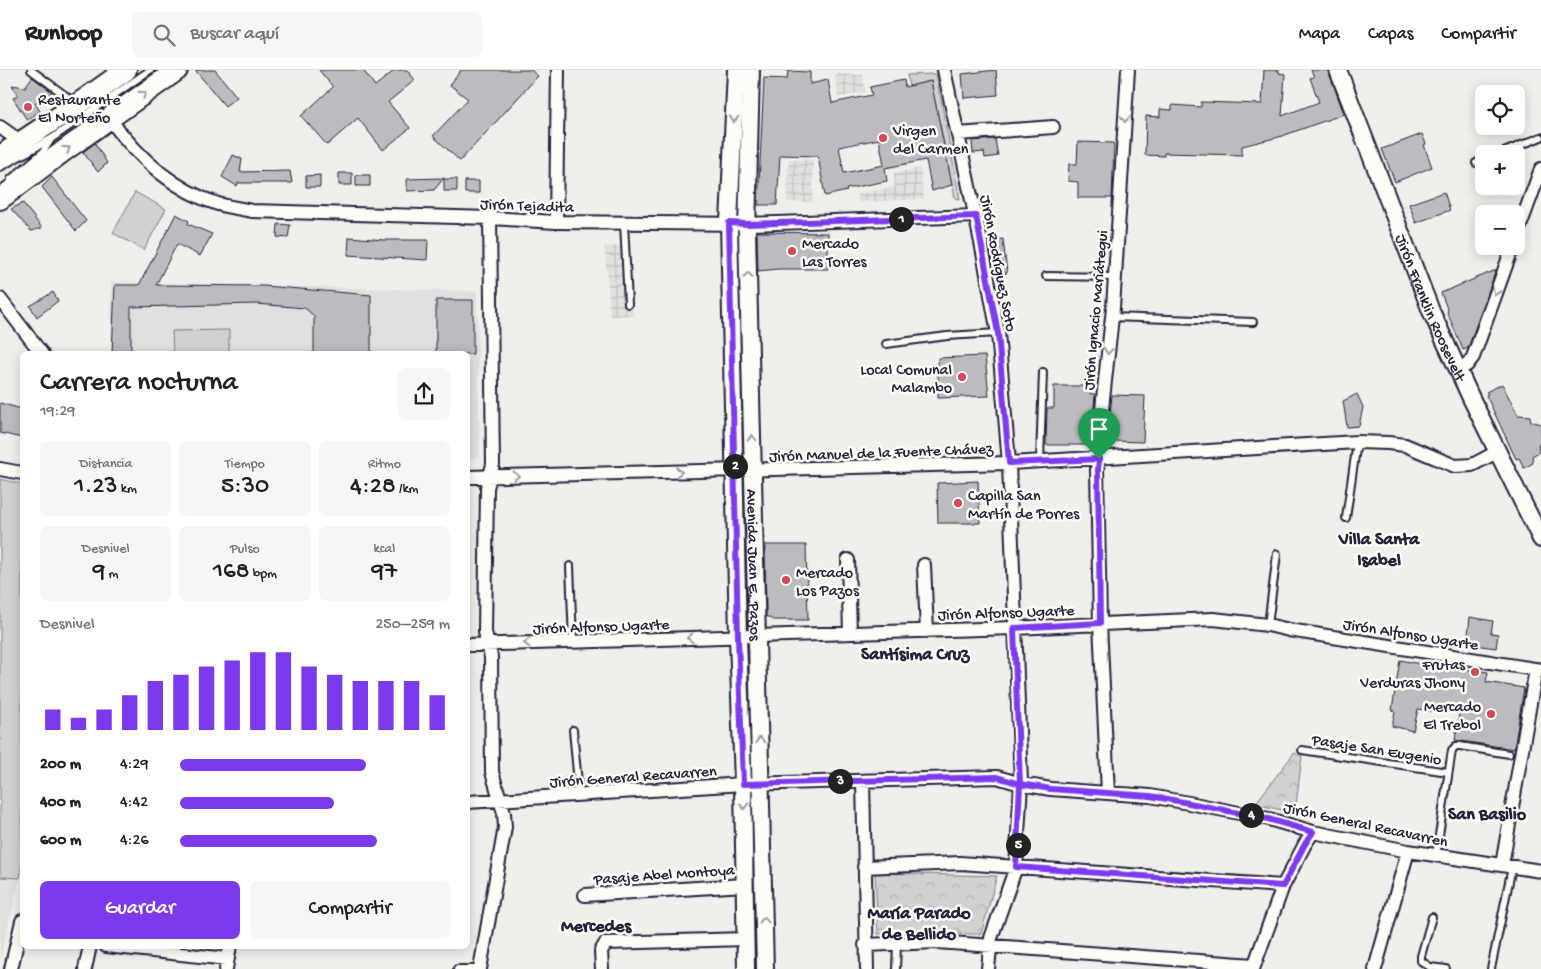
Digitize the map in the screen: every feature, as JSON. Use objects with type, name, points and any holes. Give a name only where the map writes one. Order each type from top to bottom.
[{"type":"main road","points":[[0,156],[126,70]]},
{"type":"main road","points":[[2,192],[177,70]]},
{"type":"street","points":[[556,222],[558,70]]},
{"type":"street","name":"Avenida Juan E. Pazos","points":[[736,70],[729,223],[746,969]]},
{"type":"street","name":"Avenida Juan E. Pazos","points":[[751,70],[747,224],[765,969]]},
{"type":"street","name":"Jirón Rodríguez Soto","points":[[944,70],[976,216],[998,333],[1009,463],[1020,784],[1016,867],[991,938],[988,969]]},
{"type":"street","name":"Jirón Ignacio Mariátegui","points":[[1108,793],[1100,623],[1098,470],[1112,317],[1128,70]]},
{"type":"street","name":"Jirón Franklin Roosevelt","points":[[1338,70],[1431,311],[1497,452],[1541,538]]},
{"type":"street","name":"Jirón Tejadita","points":[[110,118],[125,139],[154,167],[187,191],[217,204],[252,211],[490,218],[556,222],[747,224],[976,216]]},
{"type":"street","points":[[958,134],[1053,126]]},
{"type":"street","points":[[0,127],[21,142]]},
{"type":"street","points":[[1525,213],[1541,169]]},
{"type":"street","points":[[480,969],[505,827],[500,799],[492,772],[491,657],[485,632],[487,488],[493,464],[490,218]]},
{"type":"street","points":[[1457,369],[1467,365],[1473,357],[1510,255]]},
{"type":"street","points":[[0,299],[40,351]]},
{"type":"street","name":"Jirón Manuel de la Fuente Chávez","points":[[470,477],[1009,463],[1358,442],[1404,445],[1455,466],[1472,465],[1497,452]]},
{"type":"street","points":[[0,470],[20,474]]},
{"type":"street","points":[[848,560],[850,633]]},
{"type":"street","points":[[924,565],[928,631]]},
{"type":"street","name":"Jirón Alfonso Ugarte","points":[[470,645],[928,631],[1213,619],[1268,625],[1539,670]]},
{"type":"street","points":[[1507,866],[1539,670]]},
{"type":"street","name":"Jirón General Recavarren","points":[[470,802],[760,783],[997,777],[1020,784],[1051,789],[1150,796],[1227,810],[1313,832],[1408,851],[1541,871]]},
{"type":"street","points":[[863,781],[867,969]]},
{"type":"street","points":[[865,945],[937,942],[1254,967],[1283,886],[1313,832]]},
{"type":"street","points":[[1375,969],[1408,851]]},
{"type":"street","points":[[864,867],[960,863],[1283,886]]},
{"type":"street","name":"Pasaje Abel Montoya","points":[[585,894],[745,884]]},
{"type":"street","points":[[11,969],[20,930]]},
{"type":"street","points":[[602,969],[601,951],[606,943],[746,939]]},
{"type":"street","points":[[85,969],[89,949]]},
{"type":"street","points":[[136,949],[228,958]]},
{"type":"lane","points":[[31,70],[78,104]]},
{"type":"lane","points":[[0,167],[51,139],[150,70]]},
{"type":"lane","points":[[1521,145],[1541,137]]},
{"type":"lane","points":[[2,192],[43,152],[51,139]]},
{"type":"lane","points":[[624,222],[628,304]]},
{"type":"lane","points":[[1046,276],[1115,276]]},
{"type":"lane","points":[[1112,317],[1253,322]]},
{"type":"lane","points":[[886,344],[948,336],[998,333]]},
{"type":"lane","points":[[1040,461],[1043,372]]},
{"type":"lane","points":[[1346,518],[1358,442]]},
{"type":"lane","points":[[1268,625],[1277,554]]},
{"type":"lane","points":[[570,566],[573,642]]},
{"type":"lane","points":[[573,730],[579,794]]},
{"type":"lane","points":[[1436,855],[1452,750],[1456,746],[1509,754]]},
{"type":"lane","name":"Pasaje San Eugenio","points":[[1302,750],[1448,772]]},
{"type":"lane","points":[[1491,969],[1507,866]]},
{"type":"lane","points":[[1432,916],[1421,956],[1422,961],[1430,967],[1446,969]]},
{"type":"lane","points":[[896,969],[897,944]]},
{"type":"lane","points":[[457,969],[480,969]]},
{"type":"shaded area","points":[[835,74],[863,75],[865,92],[838,97]]},
{"type":"shaded area","points":[[789,159],[813,160],[813,202],[787,202]]},
{"type":"shaded area","points":[[920,168],[924,199],[858,202],[857,194],[895,187],[894,173]]},
{"type":"shaded area","points":[[628,245],[633,315],[610,316],[605,247]]},
{"type":"shaded area","points":[[111,282],[477,291],[480,455],[470,459],[470,351],[111,351]]},
{"type":"shaded area","points":[[0,877],[20,878],[0,958]]},
{"type":"green space","points":[[936,74],[960,199],[955,198],[931,81],[909,86],[907,75]]},
{"type":"green space","points":[[135,192],[166,209],[144,250],[113,233]]},
{"type":"green space","points":[[229,330],[229,351],[173,351],[172,331]]},
{"type":"green space","points":[[0,479],[20,484],[20,878],[0,877]]},
{"type":"green space","points":[[1294,753],[1302,756],[1295,813],[1255,804]]},
{"type":"green space","points":[[875,873],[997,876],[981,934],[878,934]]},
{"type":"building","points":[[195,70],[215,70],[237,97],[225,106]]},
{"type":"building","points":[[319,70],[363,70],[375,86],[395,70],[407,70],[415,80],[388,102],[410,128],[383,150],[358,118],[327,145],[301,116],[333,87]]},
{"type":"building","points":[[461,70],[531,70],[538,76],[460,161],[433,136],[468,99],[450,85]]},
{"type":"building","points":[[996,70],[998,95],[964,98],[962,74]]},
{"type":"building","points":[[1264,70],[1279,70],[1279,73],[1285,74],[1282,116],[1319,102],[1310,78],[1314,77],[1311,70],[1328,70],[1344,114],[1279,137],[1242,146],[1242,155],[1164,153],[1164,156],[1145,155],[1146,116],[1160,117],[1160,109],[1172,110],[1172,105],[1201,107],[1201,102],[1262,104]]},
{"type":"building","points":[[788,71],[810,72],[810,84],[828,80],[832,103],[872,95],[870,87],[904,80],[905,87],[931,81],[952,185],[932,191],[926,160],[885,168],[887,181],[846,189],[847,191],[825,196],[818,156],[780,155],[777,205],[758,205],[764,78],[787,79]],"holes":[[[879,139],[884,165],[844,173],[839,147]]]},
{"type":"building","points":[[32,77],[52,92],[35,103],[40,111],[27,120],[13,98],[18,95],[12,85],[25,87]]},
{"type":"building","points":[[1422,134],[1432,167],[1395,182],[1382,149]]},
{"type":"building","points":[[995,139],[998,156],[985,158],[984,152],[973,153],[972,141]]},
{"type":"building","points":[[1078,142],[1114,143],[1112,198],[1078,198],[1078,182],[1068,181],[1069,164],[1077,164]]},
{"type":"building","points":[[95,143],[107,163],[98,172],[83,152]]},
{"type":"building","points":[[233,155],[242,159],[240,172],[290,171],[292,183],[238,183],[237,186],[222,177]]},
{"type":"building","points":[[339,173],[352,173],[352,185],[339,185]]},
{"type":"building","points":[[320,175],[320,187],[306,187],[306,176]]},
{"type":"building","points":[[356,175],[370,175],[370,186],[356,186]]},
{"type":"building","points":[[52,177],[86,221],[76,231],[42,187]]},
{"type":"building","points":[[444,178],[434,190],[407,191],[407,179]]},
{"type":"building","points":[[444,179],[457,179],[457,191],[444,191]]},
{"type":"building","points":[[465,181],[479,181],[479,193],[465,193]]},
{"type":"building","points":[[1444,192],[1450,210],[1416,223],[1409,204]]},
{"type":"building","points":[[23,203],[42,228],[31,231],[11,209]]},
{"type":"building","points":[[176,214],[189,221],[188,224],[212,234],[200,256],[177,244],[156,285],[264,286],[371,295],[371,351],[314,351],[314,316],[305,308],[257,304],[131,307],[131,351],[112,351],[115,285],[139,285]]},
{"type":"building","points":[[278,224],[290,225],[288,238],[277,237]]},
{"type":"building","name":"Mercado Las Torres","points":[[757,232],[828,233],[828,269],[758,271]]},
{"type":"building","points":[[349,237],[384,240],[428,240],[427,260],[348,255]]},
{"type":"building","points":[[1003,239],[1007,273],[995,274],[991,251],[993,250],[992,240]]},
{"type":"building","points":[[1496,270],[1468,348],[1463,350],[1441,293]]},
{"type":"building","points":[[53,292],[58,301],[37,317],[30,306]]},
{"type":"building","points":[[436,300],[473,300],[473,354],[470,354],[470,351],[436,351]]},
{"type":"building","name":"Local Comunal Malambo","points":[[985,356],[989,396],[938,398],[938,358]]},
{"type":"building","points":[[1502,384],[1518,415],[1530,416],[1531,421],[1541,424],[1541,442],[1538,444],[1539,452],[1532,456],[1533,463],[1524,468],[1519,458],[1516,459],[1486,395],[1488,394],[1486,392]]},
{"type":"building","points":[[1054,386],[1090,386],[1090,394],[1095,394],[1093,421],[1090,418],[1090,445],[1046,445],[1047,408],[1054,408]]},
{"type":"building","points":[[1357,394],[1363,407],[1359,426],[1347,427],[1343,401]]},
{"type":"building","points":[[1112,395],[1145,396],[1143,442],[1112,441],[1108,437]]},
{"type":"building","points":[[0,403],[20,408],[20,438],[0,433]]},
{"type":"building","name":"Capilla San Martín de Porres","points":[[978,481],[980,523],[938,523],[937,483]]},
{"type":"building","name":"Mercado Los Pazos","points":[[765,545],[806,545],[808,620],[773,620],[766,616]]},
{"type":"building","points":[[1470,617],[1493,621],[1491,633],[1498,634],[1496,648],[1467,644]]},
{"type":"building","points":[[1400,660],[1447,669],[1448,667],[1488,672],[1486,682],[1524,688],[1514,749],[1455,740],[1460,709],[1438,706],[1437,712],[1418,709],[1413,731],[1392,726],[1395,711],[1392,710]]},
{"type":"place","name":"Restaurante El Norteño","points":[[28,107]]},
{"type":"place","name":"Virgen del Carmen","points":[[883,138]]},
{"type":"place","name":"Mercado Las Torres","points":[[792,251]]},
{"type":"place","name":"Local Comunal Malambo","points":[[962,377]]},
{"type":"place","name":"Capilla San Martín de Porres","points":[[958,503]]},
{"type":"place","name":"Mercado Los Pazos","points":[[786,580]]},
{"type":"place","name":"Frutas Verduras Jhony","points":[[1475,672]]},
{"type":"place","name":"Mercado El Trebol","points":[[1491,714]]},
{"type":"district","name":"Villa Santa Isabel","points":[[1379,548]]},
{"type":"district","name":"Santísima Cruz","points":[[915,653]]},
{"type":"district","name":"San Basilio","points":[[1487,813]]},
{"type":"district","name":"María Parado de Bellido","points":[[919,922]]},
{"type":"district","name":"Mercedes","points":[[596,925]]},
{"type":"route","points":[[1099,459],[1009,463],[998,333],[976,216],[747,224],[729,223],[743,784],[997,777],[1020,784],[1051,789],[1150,796],[1227,810],[1313,832],[1283,886],[1016,867],[1020,784],[1014,628],[1100,623],[1099,459]]}]
